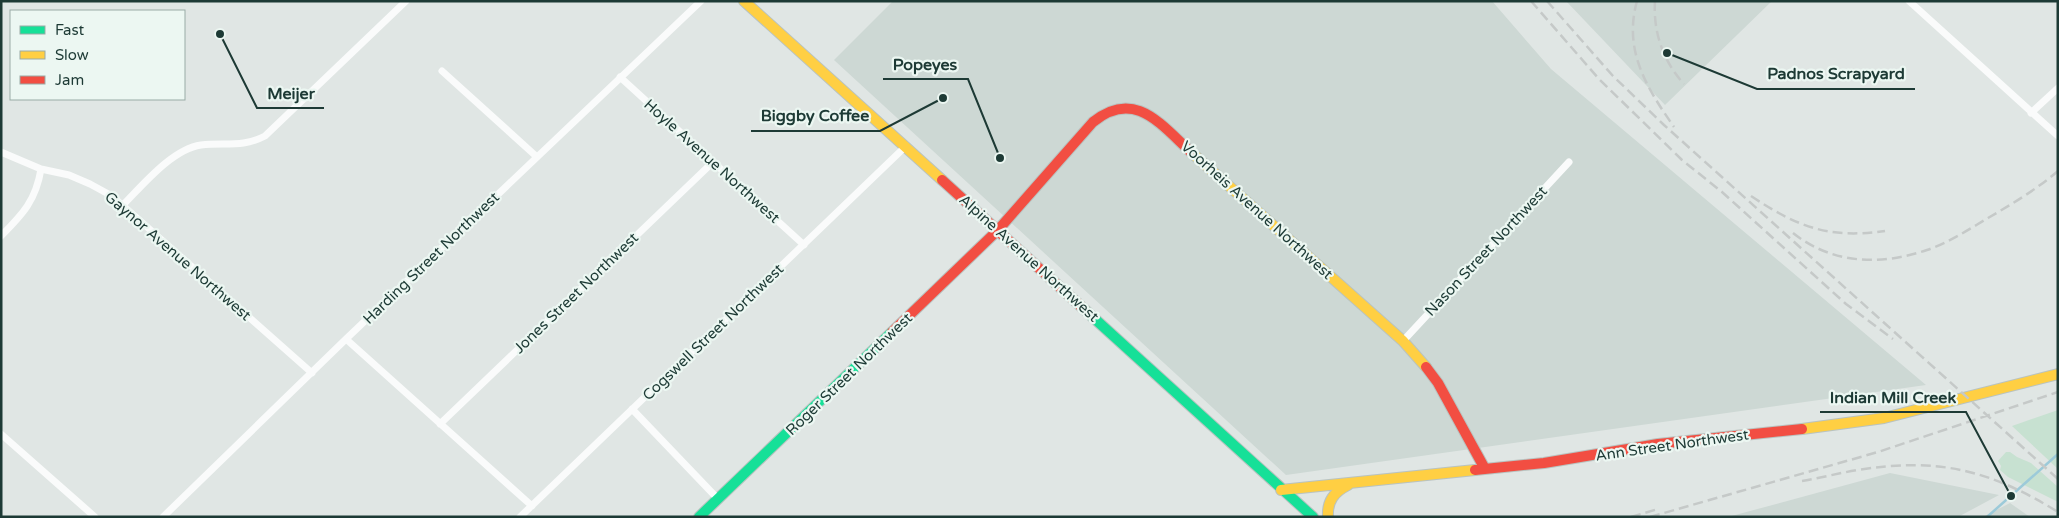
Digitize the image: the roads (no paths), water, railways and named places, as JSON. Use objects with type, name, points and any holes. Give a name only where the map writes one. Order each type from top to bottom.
[{"type":"main road","name":"Alpine Avenue Northwest","points":[[744,1],[1313,517]]},
{"type":"main road","name":"Voorheis Avenue Northwest","points":[[998,230],[1093,122],[1106,111],[1121,108],[1136,109],[1152,117],[1403,341],[1426,366],[1438,383],[1485,469]]},
{"type":"main road","name":"Roger Street Northwest","points":[[699,517],[998,230]]},
{"type":"main road","name":"Ann Street Northwest","points":[[1282,490],[1485,469],[1562,460],[1658,444],[1850,424],[1884,418],[2058,374]]},
{"type":"main road","points":[[1328,517],[1327,509],[1330,500],[1345,486],[1356,482]]},
{"type":"street","points":[[122,206],[168,162],[191,147],[202,145],[239,145],[253,142],[265,136],[406,1]]},
{"type":"street","name":"Harding Street Northwest","points":[[163,517],[346,339],[702,1]]},
{"type":"street","points":[[1909,1],[2058,136]]},
{"type":"street","points":[[442,71],[537,157]]},
{"type":"street","name":"Hoyle Avenue Northwest","points":[[620,77],[804,245]]},
{"type":"street","points":[[2031,113],[2058,88]]},
{"type":"street","name":"Cogswell Street Northwest","points":[[520,517],[906,146]]},
{"type":"street","name":"Gaynor Avenue Northwest","points":[[1,152],[41,169],[67,174],[112,196],[312,373]]},
{"type":"street","name":"Jones Street Northwest","points":[[440,424],[713,162]]},
{"type":"street","name":"Nason Street Northwest","points":[[1403,341],[1569,162]]},
{"type":"street","points":[[1,236],[28,207],[38,188],[41,169]]},
{"type":"street","points":[[346,339],[532,506]]},
{"type":"street","points":[[632,409],[718,499]]},
{"type":"street","points":[[1,434],[95,517]]},
{"type":"waterway","points":[[1987,517],[2058,454]]},
{"type":"railway","points":[[1531,1],[1599,79],[1682,160],[1722,192],[1846,304],[1893,339]]},
{"type":"railway","points":[[1547,1],[1613,76],[1664,125],[2058,479]]},
{"type":"railway","points":[[1637,1],[1633,19],[1635,53],[1647,83],[1674,127]]},
{"type":"railway","points":[[1655,1],[1656,24],[1661,46],[1670,66],[1684,84]]},
{"type":"railway","points":[[1793,233],[1824,251],[1840,256],[1874,260],[1909,255],[1935,247],[1958,236],[2024,196],[2058,171]]},
{"type":"railway","points":[[1751,196],[1784,216],[1814,228],[1830,232],[1847,233],[1885,231]]},
{"type":"railway","points":[[1650,517],[1878,452],[2058,392]]},
{"type":"railway","points":[[1802,481],[1887,466],[1939,467],[1962,470],[1986,477],[2009,486],[2058,512]]},
{"type":"railway","points":[[1631,517],[1658,509]]},
{"type":"place","name":"Meijer","points":[[220,34]]},
{"type":"place","name":"Padnos Scrapyard","points":[[1667,53]]},
{"type":"place","name":"Biggby Coffee","points":[[943,98]]},
{"type":"place","name":"Popeyes","points":[[1000,158]]},
{"type":"place","name":"Indian Mill Creek","points":[[2011,496]]}]
